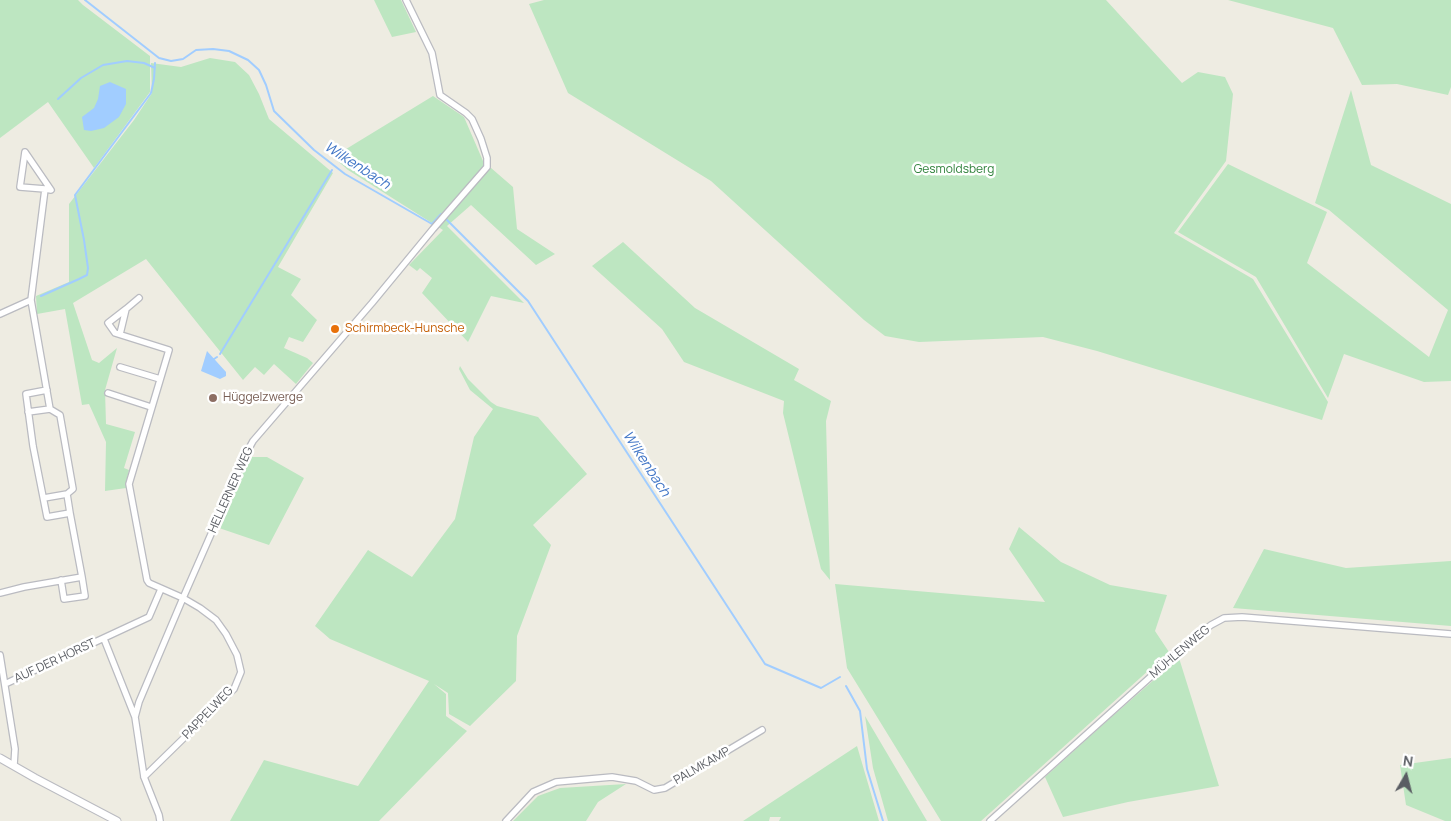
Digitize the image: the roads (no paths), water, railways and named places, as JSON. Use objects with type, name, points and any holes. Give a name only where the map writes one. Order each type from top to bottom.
[{"type":"street","name":"HELLERNER WEG","points":[[160,821],[144,778],[135,717],[236,474],[253,441],[487,167],[487,158],[482,139],[472,119],[438,92],[432,53],[406,0]]},
{"type":"street","points":[[25,152],[51,190],[45,189],[20,187],[25,152]]},
{"type":"street","points":[[45,189],[31,300],[50,409]]},
{"type":"street","points":[[139,298],[108,323],[115,333],[169,350],[129,484],[147,580],[149,583],[162,589]]},
{"type":"street","points":[[0,314],[31,300]]},
{"type":"street","points":[[120,334],[126,309]]},
{"type":"street","points":[[120,367],[160,379]]},
{"type":"street","points":[[47,390],[26,394],[33,446],[47,517],[70,512]]},
{"type":"street","points":[[108,393],[152,407]]},
{"type":"street","points":[[28,412],[50,409],[60,415],[73,489],[67,494],[44,498]]},
{"type":"street","points":[[61,580],[64,599],[85,596],[67,494]]},
{"type":"street","points":[[0,593],[82,577]]},
{"type":"street","name":"PAPPELWEG","points":[[144,778],[234,688],[241,672],[237,654],[216,620],[183,598],[162,589]]},
{"type":"street","name":"AUF DER HORST","points":[[5,684],[149,617],[162,589]]},
{"type":"street","name":"MÜHLENWEG","points":[[990,821],[1186,645],[1211,625],[1224,618],[1242,617],[1451,634]]},
{"type":"street","name":"AUF DER HORST","points":[[104,638],[135,717]]},
{"type":"street","points":[[0,654],[16,750],[14,766]]},
{"type":"street","name":"PALMKAMP","points":[[506,821],[534,792],[556,782],[612,777],[636,781],[654,790],[666,788],[762,730]]},
{"type":"street","points":[[0,758],[117,821]]},
{"type":"water","points":[[110,82],[126,89],[126,104],[119,117],[104,128],[91,131],[84,130],[82,117],[94,108],[100,86]]},
{"type":"water","points":[[207,351],[226,372],[226,376],[220,379],[201,371]]},
{"type":"waterway","name":"Wilkenbach","points":[[85,0],[159,58],[171,61],[183,59],[196,50],[213,49],[229,51],[248,60],[259,70],[274,111],[314,150],[345,174],[432,224],[441,214]]},
{"type":"waterway","points":[[58,99],[81,78],[103,65],[127,61],[144,63],[155,68]]},
{"type":"waterway","points":[[41,296],[87,275],[88,268],[84,240],[75,195],[151,93],[155,63]]},
{"type":"waterway","points":[[220,354],[332,170]]},
{"type":"waterway","name":"Wilkenbach","points":[[447,220],[528,301],[765,664],[821,688],[840,677]]},
{"type":"waterway","name":"Wilkenbach","points":[[846,686],[860,711],[867,769],[883,821]]},
{"type":"place","name":"Schirmbeck-Hunsche","points":[[335,329]]},
{"type":"place","name":"Hüggelzwerge","points":[[213,398]]},
{"type":"park label","name":"Gesmoldsberg","points":[[954,170]]}]
